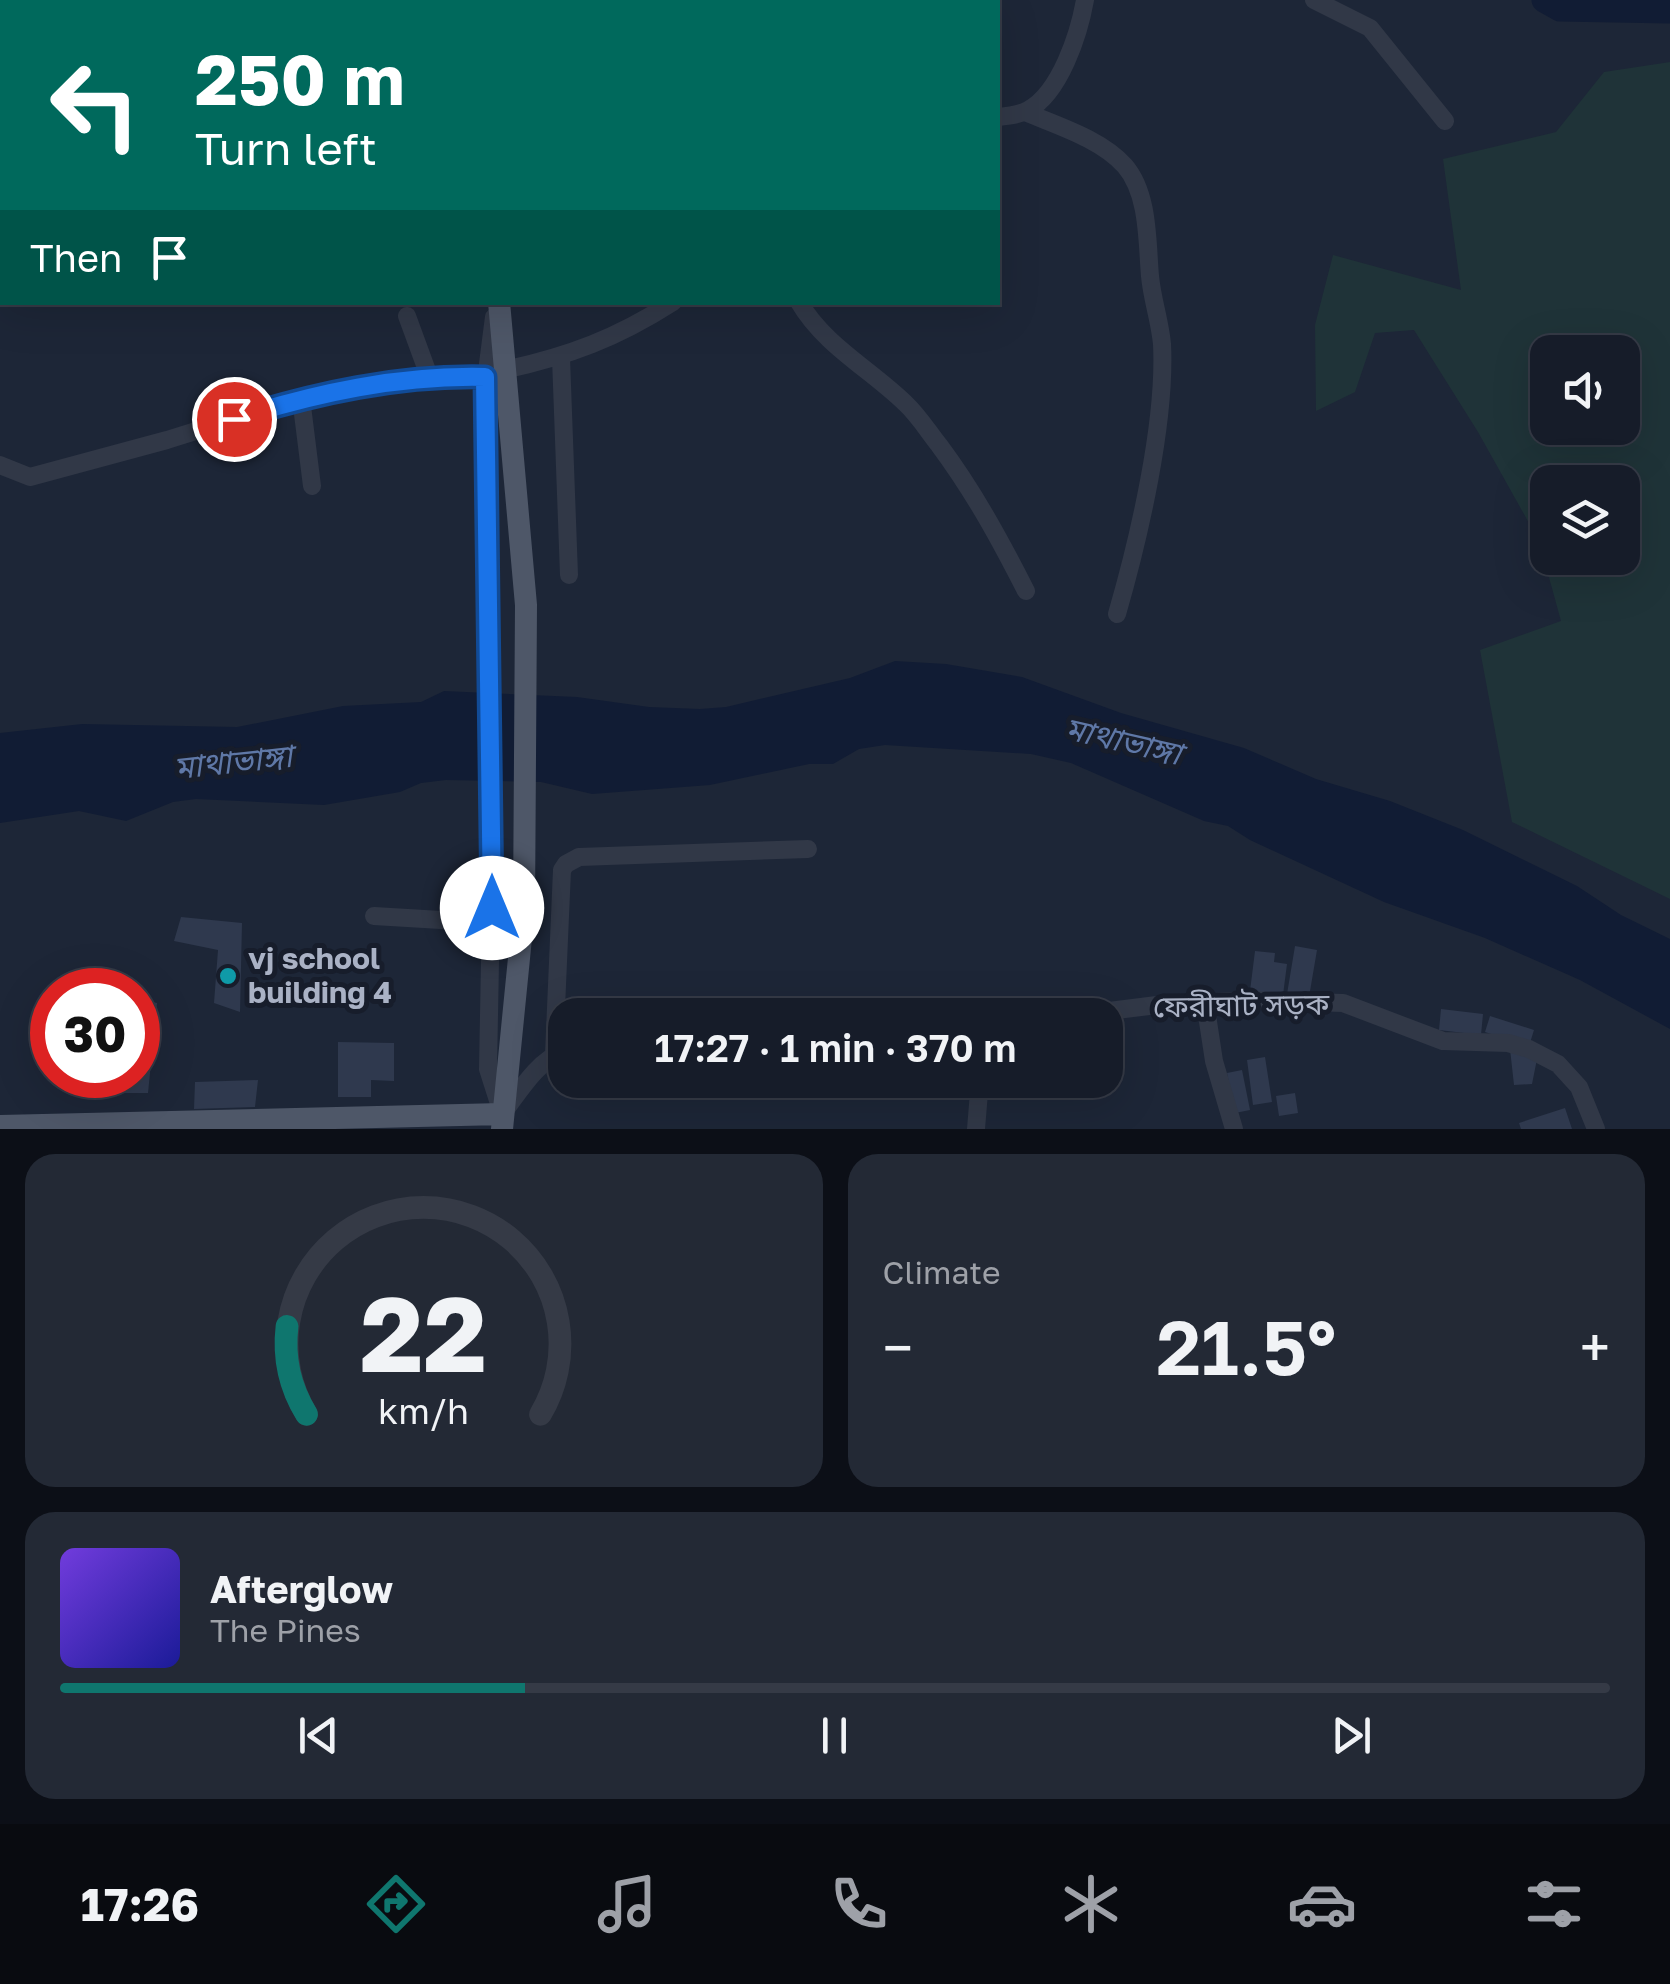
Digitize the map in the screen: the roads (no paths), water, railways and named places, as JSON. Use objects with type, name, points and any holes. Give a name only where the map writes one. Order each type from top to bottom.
[{"type":"main road","points":[[0,1126],[502,1121],[524,908],[526,605],[495,373],[498,305]]},
{"type":"street","points":[[1000,118],[1025,112],[1043,100],[1080,29],[1085,0]]},
{"type":"street","points":[[1314,0],[1370,28],[1445,121]]},
{"type":"street","points":[[1025,112],[1113,155],[1128,169],[1136,184],[1144,216],[1150,280],[1162,339],[1162,371],[1132,562],[1116,614]]},
{"type":"street","points":[[0,465],[30,477],[301,398],[429,376],[495,373],[561,358],[646,320],[669,305]]},
{"type":"street","points":[[801,305],[808,319],[860,369],[906,403],[928,430],[972,490],[1026,591]]},
{"type":"street","points":[[407,316],[429,376]]},
{"type":"street","points":[[561,358],[569,575]]},
{"type":"street","points":[[495,373],[488,1069],[502,1121]]},
{"type":"street","points":[[301,398],[312,486]]},
{"type":"street","points":[[561,998],[562,870],[566,864],[578,857],[808,849]]},
{"type":"street","points":[[374,916],[491,916]]},
{"type":"street","name":"ফেরীঘাট সড়ক","points":[[1123,1010],[1250,1000],[1343,1003],[1443,1041],[1508,1044],[1529,1049],[1558,1064],[1580,1087],[1596,1129]]},
{"type":"street","points":[[1206,1002],[1214,1062],[1234,1129]]},
{"type":"street","points":[[502,1121],[548,1066]]},
{"type":"street","points":[[976,1129],[979,1098]]},
{"type":"water","points":[[895,661],[946,664],[1022,677],[1121,713],[1244,748],[1316,779],[1390,801],[1463,830],[1577,886],[1621,915],[1670,939],[1670,1029],[1580,980],[1485,938],[1384,902],[1228,826],[1204,821],[1071,763],[1031,754],[885,745],[859,749],[833,764],[809,764],[710,785],[592,794],[541,782],[446,780],[324,805],[196,799],[173,802],[126,821],[79,811],[0,823],[0,733],[82,724],[237,727],[343,706],[421,702],[444,691],[577,697],[649,707],[726,707],[850,678]]},
{"type":"waterway","name":"মাথাভাঙ্গা","points":[[1544,0],[1560,9],[1670,11]]},
{"type":"place","name":"vj school building 4","points":[[228,976]]}]
